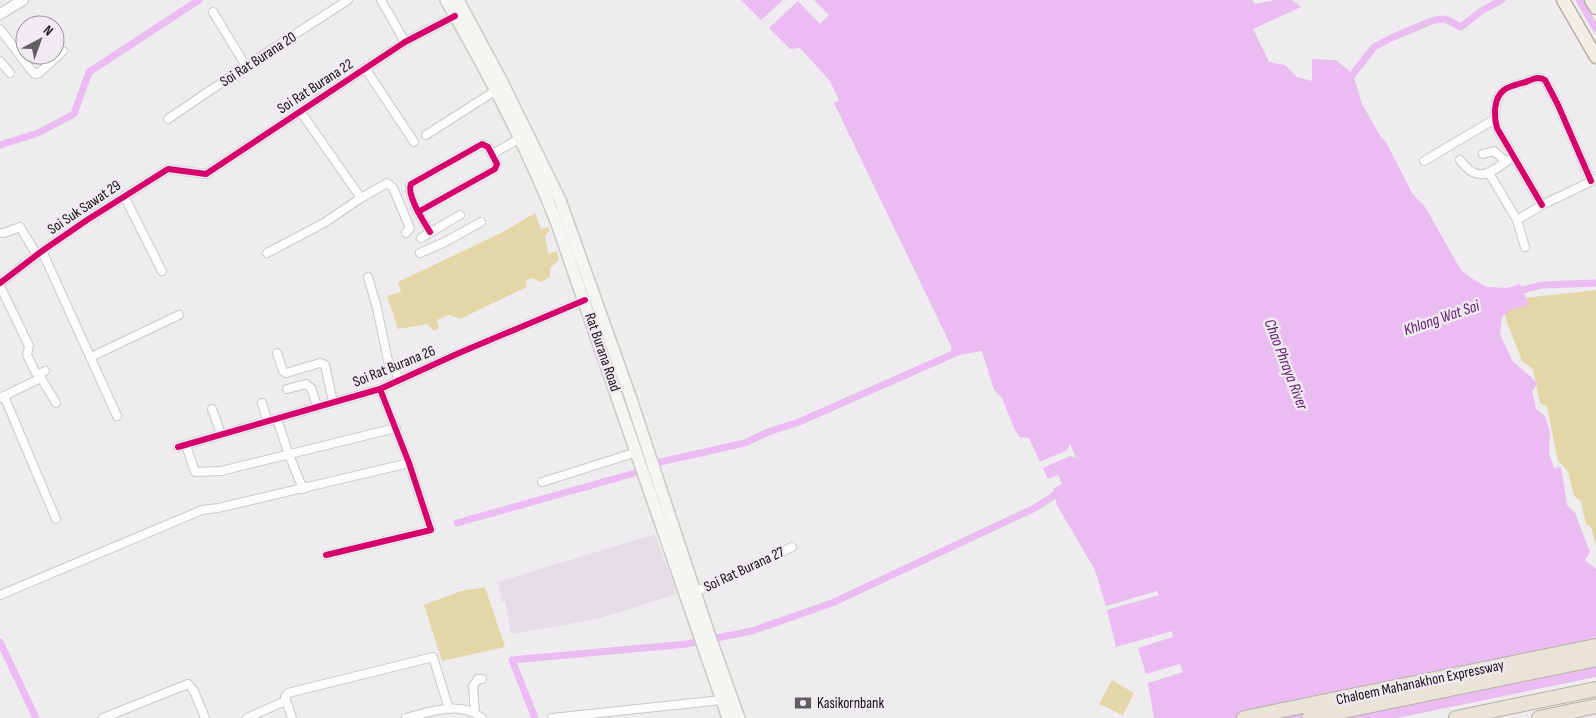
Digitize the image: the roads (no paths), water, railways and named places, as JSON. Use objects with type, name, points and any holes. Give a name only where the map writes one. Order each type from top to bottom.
[{"type":"highway","name":"Chaloem Mahanakhon Expressway","points":[[1244,718],[1596,646]]},
{"type":"highway","name":"Chaloem Mahanakhon Expressway","points":[[1309,718],[1596,659]]},
{"type":"highway","points":[[1456,718],[1596,689]]},
{"type":"highway","points":[[1539,718],[1596,706]]},
{"type":"main road","name":"Rat Burana Road","points":[[446,0],[495,91],[553,213],[637,452],[707,642],[739,718]]},
{"type":"main road","name":"Rat Burana Road","points":[[458,0],[509,94],[560,200],[630,396],[696,592],[707,642],[728,718]]},
{"type":"main road","points":[[1563,0],[1596,57]]},
{"type":"main road","points":[[1591,0],[1596,8]]},
{"type":"street","points":[[0,14],[23,0]]},
{"type":"street","name":"Soi Rat Burana 20","points":[[168,119],[348,0]]},
{"type":"street","points":[[381,0],[405,42]]},
{"type":"street","points":[[213,12],[246,66]]},
{"type":"street","name":"Soi Rat Burana 22","points":[[189,172],[206,174],[405,42],[455,16]]},
{"type":"street","points":[[0,29],[15,50]]},
{"type":"street","points":[[0,61],[10,73]]},
{"type":"street","points":[[27,65],[35,74],[39,74],[49,65]]},
{"type":"street","points":[[365,68],[414,142]]},
{"type":"street","points":[[1517,220],[1542,205],[1594,180],[1545,80],[1537,78],[1504,90],[1497,99],[1495,119],[1497,128],[1542,205]]},
{"type":"street","points":[[426,135],[495,91]]},
{"type":"street","points":[[300,111],[361,198]]},
{"type":"street","points":[[1424,161],[1495,119]]},
{"type":"street","points":[[492,154],[519,139]]},
{"type":"street","points":[[418,212],[495,169],[497,164],[486,144],[482,144],[411,184],[409,190],[418,212],[430,232]]},
{"type":"street","points":[[1483,154],[1494,151],[1506,162]]},
{"type":"street","points":[[1460,160],[1466,168],[1476,175],[1480,175],[1489,173],[1514,156]]},
{"type":"street","name":"Soi Suk Sawat 29","points":[[0,284],[39,253],[168,169],[189,172]]},
{"type":"street","points":[[1489,173],[1517,220],[1525,247]]},
{"type":"street","points":[[267,253],[324,223],[361,198],[388,183],[393,188],[410,228],[406,233]]},
{"type":"street","points":[[124,196],[162,271]]},
{"type":"street","points":[[421,238],[460,215]]},
{"type":"street","points":[[420,253],[445,242],[480,222]]},
{"type":"street","points":[[0,233],[20,226],[39,253],[91,357],[117,416]]},
{"type":"street","points":[[368,277],[385,340],[388,361],[395,370],[399,381]]},
{"type":"street","points":[[0,284],[29,346],[28,354],[36,373],[39,374],[45,371]]},
{"type":"street","name":"Soi Rat Burana 26","points":[[289,454],[221,471],[198,472],[194,470],[182,446],[380,389],[459,352],[585,300]]},
{"type":"street","points":[[91,357],[179,314]]},
{"type":"street","points":[[277,353],[282,371],[286,374],[320,363],[324,365],[333,402]]},
{"type":"street","points":[[56,403],[41,378],[2,397],[56,519]]},
{"type":"street","points":[[287,389],[306,384],[311,388],[317,406]]},
{"type":"street","points":[[326,555],[431,530],[409,463],[380,389]]},
{"type":"street","points":[[262,403],[267,420]]},
{"type":"street","points":[[212,409],[221,434]]},
{"type":"street","points":[[277,418],[303,488]]},
{"type":"street","points":[[289,454],[396,428]]},
{"type":"street","points":[[542,482],[637,452]]},
{"type":"street","points":[[0,595],[202,510],[218,508],[409,463]]},
{"type":"street","name":"Soi Rat Burana 27","points":[[696,592],[792,547]]},
{"type":"street","points":[[292,718],[285,701],[288,693],[433,657],[449,709]]},
{"type":"street","points":[[475,712],[472,695],[473,686],[478,679],[482,679]]},
{"type":"street","points":[[103,718],[184,684],[191,686],[205,718]]},
{"type":"street","points":[[552,718],[722,700]]},
{"type":"street","points":[[248,718],[285,701]]},
{"type":"street","points":[[406,718],[463,708],[475,712],[482,718]]},
{"type":"water","name":"Chao Phraya River","points":[[741,0],[1252,0],[1255,4],[1274,0],[1292,0],[1301,7],[1253,29],[1269,62],[1285,65],[1297,77],[1312,81],[1312,59],[1336,60],[1353,74],[1362,104],[1380,136],[1386,142],[1412,193],[1425,207],[1461,270],[1487,287],[1507,288],[1520,284],[1529,305],[1511,310],[1502,317],[1500,334],[1513,362],[1538,384],[1532,391],[1536,409],[1545,416],[1550,432],[1549,453],[1554,468],[1561,467],[1567,505],[1575,513],[1590,552],[1585,560],[1596,569],[1596,718],[1154,718],[1148,683],[1183,672],[1180,664],[1146,674],[1138,648],[1173,637],[1172,631],[1116,647],[1107,610],[1159,595],[1157,591],[1106,606],[1095,570],[1057,505],[1053,489],[1062,484],[1058,475],[1048,479],[1043,468],[1070,456],[1076,458],[1070,444],[1067,450],[1040,462],[1029,438],[1020,437],[1015,430],[1002,398],[994,390],[982,351],[952,356],[951,346],[834,103],[839,100],[830,81],[800,48],[790,49]]},
{"type":"waterway","points":[[0,145],[38,133],[74,114],[89,72],[199,0]]},
{"type":"waterway","points":[[1353,74],[1374,47],[1391,38],[1434,20],[1445,19],[1461,27],[1481,11],[1502,0]]},
{"type":"waterway","points":[[1579,0],[1596,29]]},
{"type":"waterway","name":"Khlong Wat Sai","points":[[1515,292],[1542,285],[1596,283]]},
{"type":"waterway","points":[[660,462],[745,443],[768,432],[799,422],[960,351]]},
{"type":"waterway","points":[[457,523],[635,473]]},
{"type":"waterway","points":[[535,718],[512,660],[687,644],[752,631],[832,603],[1035,508],[1061,491]]},
{"type":"waterway","points":[[0,642],[36,718]]},
{"type":"place","name":"Kasikornbank","points":[[803,703]]}]
